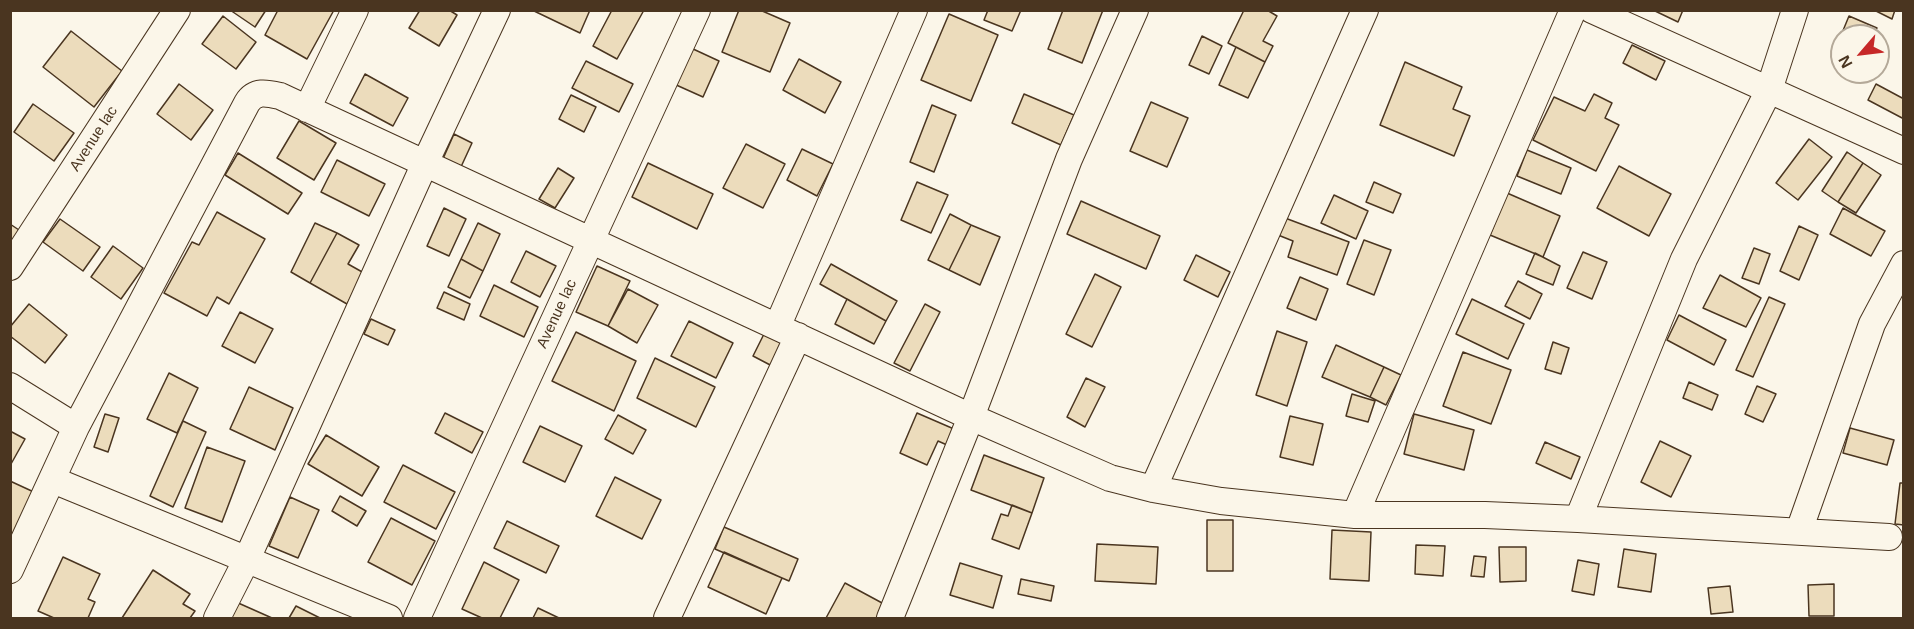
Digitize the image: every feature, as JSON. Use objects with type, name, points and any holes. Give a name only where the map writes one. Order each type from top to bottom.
[{"type":"street","name":"Avenue lac","points":[[10,267],[177,10]]},
{"type":"street","points":[[307,109],[355,10]]},
{"type":"street","points":[[217,618],[247,559],[425,163],[497,10]]},
{"type":"street","name":"Avenue lac","points":[[417,618],[697,10]]},
{"type":"street","points":[[667,618],[788,330],[914,10]]},
{"type":"street","points":[[890,618],[971,417],[1069,159],[1134,10]]},
{"type":"street","points":[[1153,489],[1365,10]]},
{"type":"street","points":[[1355,515],[1573,10]]},
{"type":"street","points":[[1593,10],[1904,151]]},
{"type":"street","points":[[1578,519],[1684,259],[1768,90],[1795,10]]},
{"type":"street","points":[[10,570],[76,427],[250,98],[264,93],[280,96],[590,241],[788,330],[971,417],[1110,478],[1153,489],[1221,501],[1355,515],[1485,515],[1889,537]]},
{"type":"street","points":[[1799,531],[1872,324],[1904,264]]},
{"type":"street","points":[[10,386],[76,427]]},
{"type":"street","points":[[53,480],[389,618]]},
{"type":"building","points":[[230,10],[266,10],[255,27]]},
{"type":"building","points":[[278,10],[334,10],[307,59],[265,35]]},
{"type":"building","points":[[420,10],[449,10],[457,15],[439,46],[409,28]]},
{"type":"building","points":[[532,10],[590,10],[580,33]]},
{"type":"building","points":[[612,10],[644,10],[617,59],[593,46]]},
{"type":"building","points":[[739,10],[760,10],[790,23],[770,72],[722,52]]},
{"type":"building","points":[[988,10],[1021,10],[1012,31],[984,20]]},
{"type":"building","points":[[1063,10],[1103,10],[1082,63],[1048,49]]},
{"type":"building","points":[[1244,10],[1267,10],[1277,16],[1263,41],[1273,46],[1265,62],[1228,43]]},
{"type":"building","points":[[1653,10],[1683,10],[1678,22]]},
{"type":"building","points":[[1874,10],[1895,10],[1892,19]]},
{"type":"building","points":[[949,14],[998,35],[971,101],[921,80]]},
{"type":"building","points":[[223,16],[256,42],[236,69],[202,44]]},
{"type":"building","points":[[1849,16],[1868,24],[1846,24]]},
{"type":"building","points":[[71,31],[122,71],[94,107],[43,67]]},
{"type":"building","points":[[1202,36],[1222,46],[1209,74],[1189,65]]},
{"type":"building","points":[[1632,45],[1665,61],[1656,80],[1623,63]]},
{"type":"building","points":[[1236,47],[1265,62],[1248,98],[1219,85]]},
{"type":"building","points":[[691,48],[719,61],[703,97],[674,84]]},
{"type":"building","points":[[799,59],[841,82],[825,113],[783,90]]},
{"type":"building","points":[[586,61],[633,84],[619,112],[572,88]]},
{"type":"building","points":[[1405,62],[1462,87],[1453,109],[1470,116],[1454,156],[1380,125]]},
{"type":"building","points":[[365,74],[408,98],[393,126],[350,103]]},
{"type":"building","points":[[179,84],[213,110],[191,140],[157,114]]},
{"type":"building","points":[[1876,84],[1904,99],[1904,119],[1868,100]]},
{"type":"building","points":[[1024,94],[1074,115],[1061,145],[1012,123]]},
{"type":"building","points":[[1594,94],[1612,103],[1605,118],[1619,125],[1596,171],[1533,140],[1554,97],[1585,111]]},
{"type":"building","points":[[571,95],[596,107],[584,132],[559,119]]},
{"type":"building","points":[[1151,102],[1188,118],[1167,167],[1130,151]]},
{"type":"building","points":[[33,104],[74,133],[54,161],[14,132]]},
{"type":"building","points":[[932,105],[956,115],[934,172],[910,162]]},
{"type":"building","points":[[299,121],[336,143],[314,180],[277,158]]},
{"type":"building","points":[[454,134],[472,143],[460,169],[442,161]]},
{"type":"building","points":[[1809,139],[1832,157],[1798,200],[1776,183]]},
{"type":"building","points":[[746,144],[785,164],[763,208],[723,188]]},
{"type":"building","points":[[802,149],[833,164],[817,196],[787,180]]},
{"type":"building","points":[[1527,150],[1571,168],[1561,194],[1517,176]]},
{"type":"building","points":[[1847,152],[1863,163],[1838,202],[1822,191]]},
{"type":"building","points":[[238,153],[302,193],[288,214],[225,175]]},
{"type":"building","points":[[337,160],[385,184],[369,216],[321,192]]},
{"type":"building","points":[[648,163],[713,194],[697,229],[632,197]]},
{"type":"building","points":[[1863,163],[1881,175],[1856,213],[1838,202]]},
{"type":"building","points":[[1619,166],[1671,194],[1649,236],[1597,208]]},
{"type":"building","points":[[558,168],[574,178],[555,208],[539,199]]},
{"type":"building","points":[[917,182],[948,195],[931,233],[901,220]]},
{"type":"building","points":[[1374,182],[1401,194],[1393,213],[1366,202]]},
{"type":"building","points":[[1507,193],[1560,216],[1543,257],[1490,235]]},
{"type":"building","points":[[1334,195],[1368,211],[1356,239],[1321,223]]},
{"type":"building","points":[[1081,201],[1160,236],[1146,269],[1067,234]]},
{"type":"building","points":[[444,208],[466,219],[449,256],[427,246]]},
{"type":"building","points":[[1843,208],[1885,231],[1871,256],[1830,234]]},
{"type":"building","points":[[217,212],[265,239],[229,304],[217,297],[207,316],[164,293],[192,242],[199,245]]},
{"type":"building","points":[[950,214],[971,225],[949,270],[928,260]]},
{"type":"building","points":[[1285,218],[1349,242],[1337,275],[1288,257],[1293,241],[1278,235]]},
{"type":"building","points":[[60,219],[100,247],[83,271],[43,242]]},
{"type":"building","points":[[315,223],[337,233],[310,283],[291,272]]},
{"type":"building","points":[[478,223],[500,234],[483,271],[461,259]]},
{"type":"building","points":[[10,224],[22,232],[10,248]]},
{"type":"building","points":[[971,225],[1000,237],[980,285],[949,270]]},
{"type":"building","points":[[1799,226],[1818,235],[1799,280],[1780,271]]},
{"type":"building","points":[[337,233],[359,245],[348,264],[364,273],[347,304],[310,283]]},
{"type":"building","points":[[1364,240],[1391,250],[1374,295],[1347,284]]},
{"type":"building","points":[[113,246],[143,268],[121,299],[91,277]]},
{"type":"building","points":[[1754,248],[1770,254],[1759,284],[1742,278]]},
{"type":"building","points":[[526,251],[556,266],[540,297],[511,282]]},
{"type":"building","points":[[1583,252],[1607,262],[1592,299],[1567,288]]},
{"type":"building","points":[[1535,253],[1560,266],[1553,285],[1526,274]]},
{"type":"building","points":[[1196,255],[1230,272],[1218,297],[1184,280]]},
{"type":"building","points":[[461,259],[483,271],[470,298],[448,287]]},
{"type":"building","points":[[831,264],[897,301],[886,321],[820,284]]},
{"type":"building","points":[[597,266],[630,281],[608,326],[576,312]]},
{"type":"building","points":[[1095,274],[1121,287],[1092,347],[1066,334]]},
{"type":"building","points":[[1720,275],[1761,298],[1746,327],[1703,308]]},
{"type":"building","points":[[1300,277],[1328,289],[1316,320],[1287,308]]},
{"type":"building","points":[[1518,281],[1542,294],[1530,319],[1505,306]]},
{"type":"building","points":[[494,285],[538,307],[524,337],[480,316]]},
{"type":"building","points":[[628,289],[658,305],[637,343],[608,326]]},
{"type":"building","points":[[444,292],[470,304],[464,320],[437,308]]},
{"type":"building","points":[[1769,297],[1785,304],[1753,377],[1736,370]]},
{"type":"building","points":[[847,299],[886,321],[874,344],[835,324]]},
{"type":"building","points":[[1472,299],[1524,324],[1508,359],[1456,334]]},
{"type":"building","points":[[29,304],[67,335],[45,363],[10,336],[10,327]]},
{"type":"building","points":[[925,304],[940,312],[910,371],[894,363]]},
{"type":"building","points":[[240,312],[273,329],[255,363],[222,346]]},
{"type":"building","points":[[1679,315],[1726,340],[1714,365],[1667,340]]},
{"type":"building","points":[[371,319],[395,330],[388,345],[364,334]]},
{"type":"building","points":[[689,321],[733,343],[716,378],[671,356]]},
{"type":"building","points":[[1277,331],[1307,342],[1287,406],[1256,395]]},
{"type":"building","points":[[576,332],[636,361],[614,411],[552,381]]},
{"type":"building","points":[[764,334],[786,344],[774,367],[753,356]]},
{"type":"building","points":[[1553,342],[1569,348],[1561,374],[1545,369]]},
{"type":"building","points":[[1336,345],[1384,367],[1370,397],[1322,377]]},
{"type":"building","points":[[1463,352],[1511,370],[1491,424],[1443,406]]},
{"type":"building","points":[[655,358],[715,387],[696,427],[637,398]]},
{"type":"building","points":[[1384,367],[1401,375],[1386,405],[1370,397]]},
{"type":"building","points":[[169,373],[198,388],[177,433],[147,419]]},
{"type":"building","points":[[1086,378],[1105,387],[1085,427],[1067,417]]},
{"type":"building","points":[[1689,382],[1718,395],[1712,410],[1683,398]]},
{"type":"building","points":[[1757,386],[1776,394],[1763,422],[1745,414]]},
{"type":"building","points":[[249,387],[293,408],[275,450],[230,429]]},
{"type":"building","points":[[1352,394],[1375,401],[1368,422],[1346,416]]},
{"type":"building","points":[[445,413],[483,432],[472,453],[435,433]]},
{"type":"building","points":[[917,413],[954,429],[947,445],[938,441],[927,465],[900,453]]},
{"type":"building","points":[[105,414],[119,418],[108,452],[94,447]]},
{"type":"building","points":[[1414,414],[1474,430],[1464,470],[1404,454]]},
{"type":"building","points":[[618,415],[646,430],[633,454],[605,439]]},
{"type":"building","points":[[1290,416],[1323,424],[1313,465],[1280,457]]},
{"type":"building","points":[[183,421],[206,432],[173,507],[150,496]]},
{"type":"building","points":[[540,426],[582,446],[565,482],[523,462]]},
{"type":"building","points":[[1850,428],[1894,440],[1887,465],[1843,453]]},
{"type":"building","points":[[10,431],[25,439],[11,464],[10,464]]},
{"type":"building","points":[[326,435],[379,467],[362,496],[308,464]]},
{"type":"building","points":[[1660,441],[1691,456],[1671,497],[1641,482]]},
{"type":"building","points":[[1545,442],[1580,457],[1571,479],[1536,463]]},
{"type":"building","points":[[207,447],[245,461],[222,522],[185,508]]},
{"type":"building","points":[[984,455],[1044,478],[1032,513],[971,490]]},
{"type":"building","points":[[403,465],[455,492],[436,529],[384,502]]},
{"type":"building","points":[[615,477],[661,500],[642,539],[596,516]]},
{"type":"building","points":[[10,481],[36,493],[10,548]]},
{"type":"building","points":[[1900,483],[1904,483],[1904,525],[1895,524]]},
{"type":"building","points":[[340,496],[366,511],[357,526],[332,511]]},
{"type":"building","points":[[290,497],[319,510],[298,558],[269,546]]},
{"type":"building","points":[[1012,505],[1032,513],[1019,549],[992,539],[1001,514],[1008,516]]},
{"type":"building","points":[[391,518],[435,541],[412,585],[368,562]]},
{"type":"building","points":[[1207,520],[1233,520],[1233,571],[1207,571]]},
{"type":"building","points":[[507,521],[559,546],[546,573],[494,548]]},
{"type":"building","points":[[724,527],[798,559],[789,581],[715,549]]},
{"type":"building","points":[[1332,530],[1371,532],[1369,581],[1330,579]]},
{"type":"building","points":[[1097,544],[1158,547],[1156,584],[1095,581]]},
{"type":"building","points":[[1416,545],[1445,546],[1443,576],[1415,574]]},
{"type":"building","points":[[1499,547],[1526,547],[1526,581],[1500,582]]},
{"type":"building","points":[[1624,549],[1656,554],[1651,592],[1618,587]]},
{"type":"building","points":[[724,552],[782,578],[766,614],[708,587]]},
{"type":"building","points":[[1474,556],[1486,557],[1484,577],[1471,576]]},
{"type":"building","points":[[63,557],[100,574],[88,599],[95,602],[88,618],[54,618],[38,611]]},
{"type":"building","points":[[1578,560],[1599,564],[1594,595],[1572,591]]},
{"type":"building","points":[[484,562],[519,580],[500,618],[482,618],[462,609]]},
{"type":"building","points":[[960,563],[1002,576],[993,608],[950,595]]},
{"type":"building","points":[[153,570],[190,594],[183,604],[195,611],[190,618],[122,618]]},
{"type":"building","points":[[1021,579],[1054,586],[1051,601],[1018,594]]},
{"type":"building","points":[[845,583],[884,604],[876,618],[826,618]]},
{"type":"building","points":[[1834,584],[1834,616],[1809,616],[1808,585]]},
{"type":"building","points":[[1730,586],[1733,612],[1711,614],[1708,588]]},
{"type":"building","points":[[236,602],[272,618],[229,618]]},
{"type":"building","points":[[296,606],[320,618],[289,618]]},
{"type":"building","points":[[538,608],[559,618],[533,618]]}]
